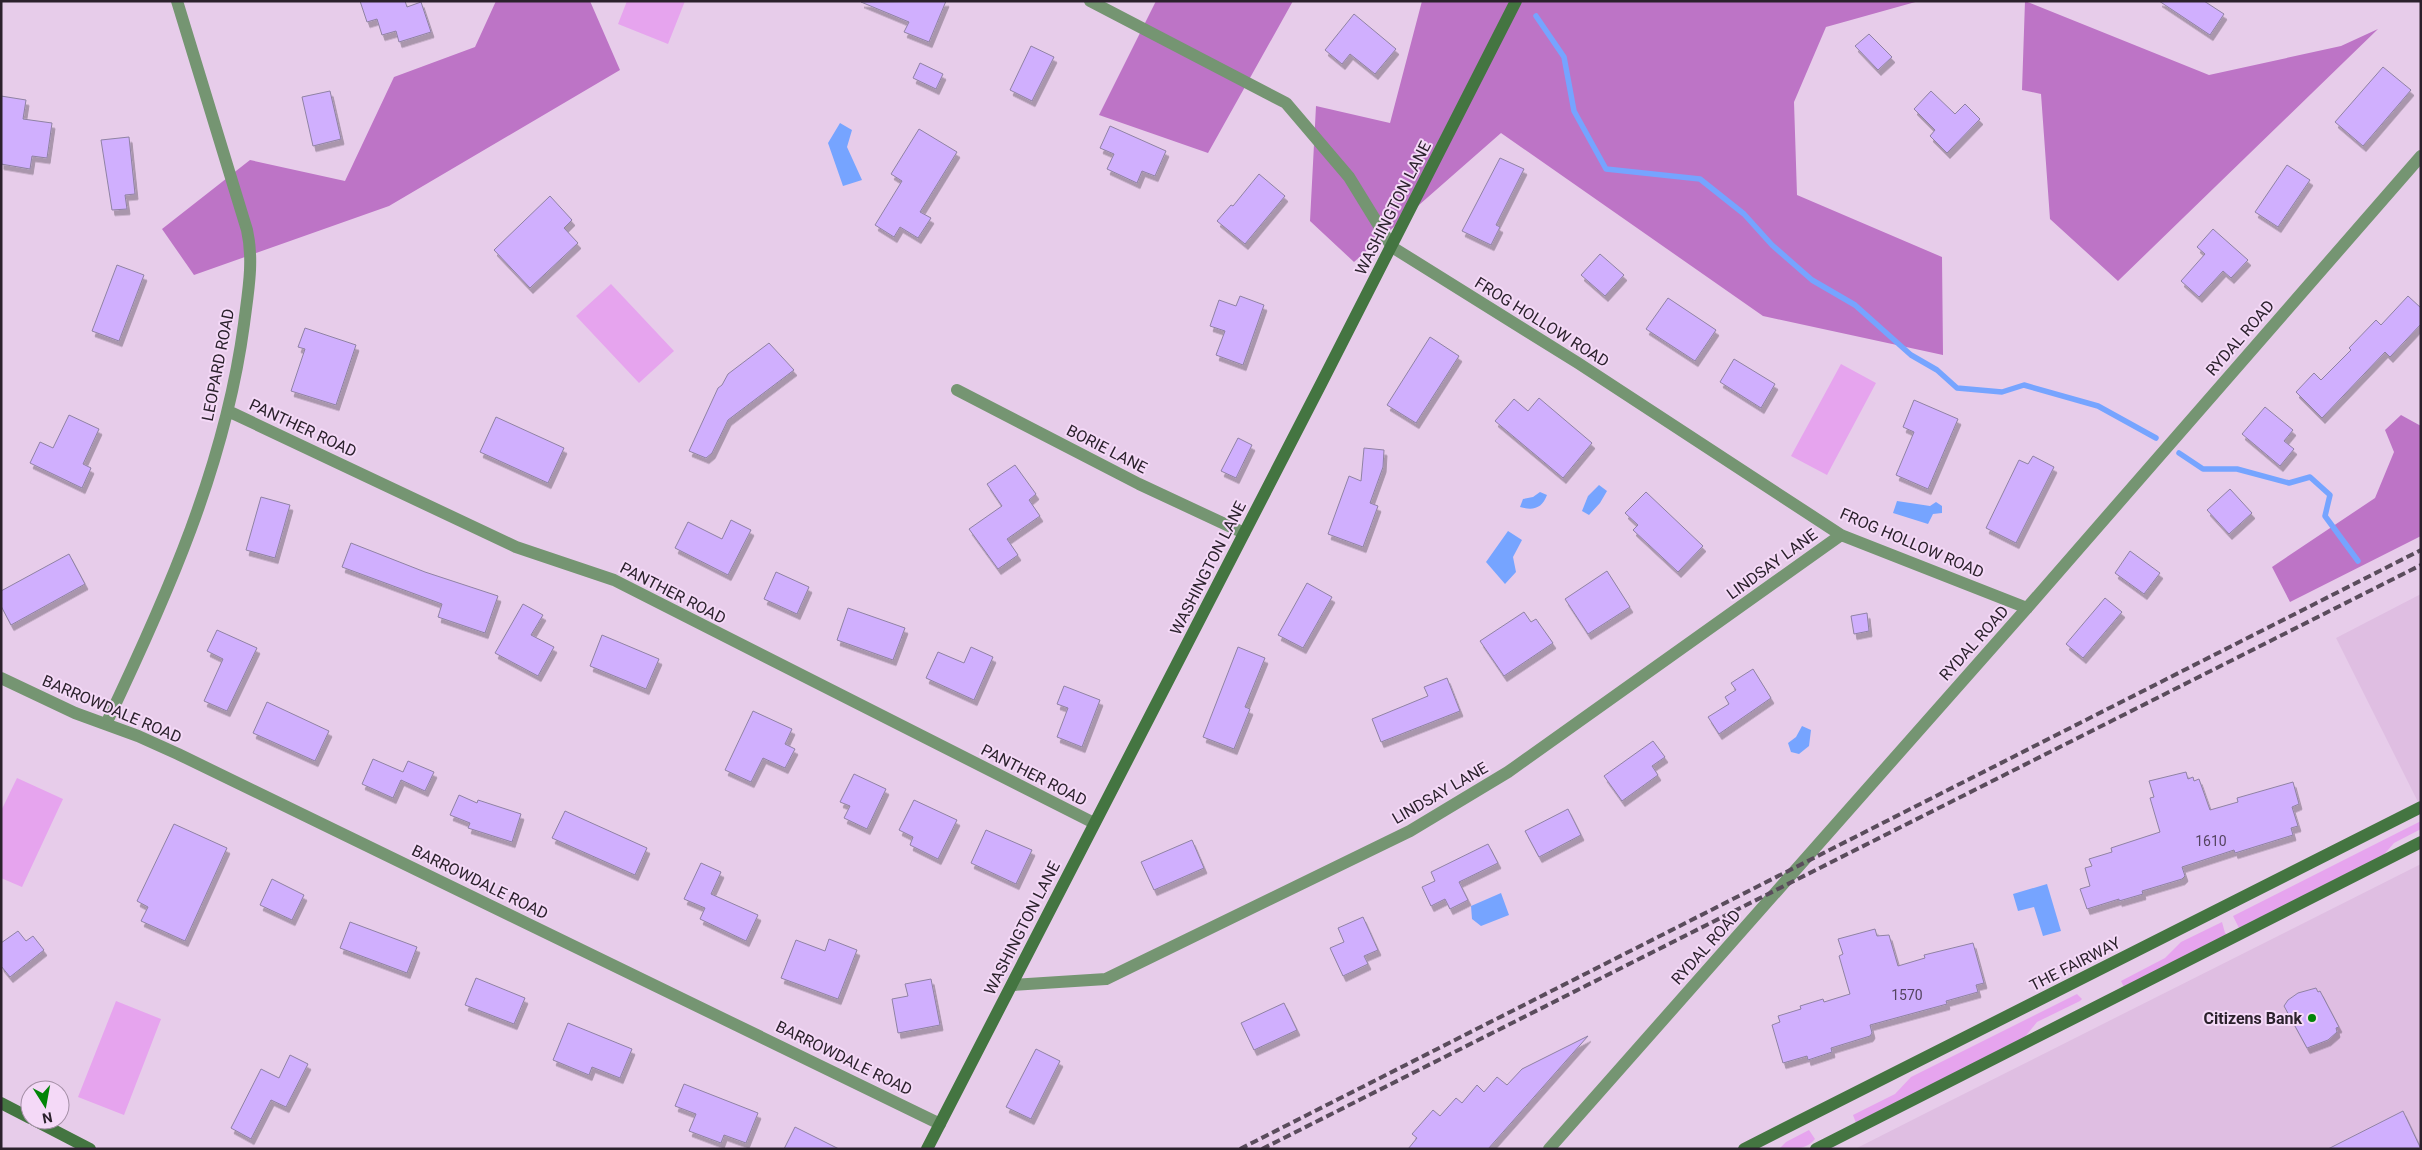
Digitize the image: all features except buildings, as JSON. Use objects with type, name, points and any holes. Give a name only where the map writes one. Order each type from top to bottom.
[{"type":"main road","name":"WASHINGTON LANE","points":[[927,1149],[1392,247],[1516,1]]},
{"type":"main road","name":"THE FAIRWAY","points":[[1744,1149],[2421,807]]},
{"type":"main road","points":[[1816,1149],[2421,842]]},
{"type":"main road","points":[[1,1104],[20,1113]]},
{"type":"main road","points":[[53,1130],[90,1149]]},
{"type":"street","name":"LEOPARD ROAD","points":[[106,724],[153,624],[188,541],[228,411],[242,342],[251,273],[251,245],[177,1]]},
{"type":"street","name":"FROG HOLLOW ROAD","points":[[1090,1],[1286,103],[1348,178],[1392,247],[1578,363],[1841,535],[2027,608]]},
{"type":"street","name":"RYDAL ROAD","points":[[1549,1149],[2027,608],[2421,156]]},
{"type":"street","name":"BORIE LANE","points":[[957,390],[1139,484],[1244,533]]},
{"type":"street","name":"PANTHER ROAD","points":[[228,411],[516,546],[614,580],[1094,823]]},
{"type":"street","name":"LINDSAY LANE","points":[[1012,985],[1106,979],[1410,831],[1508,772],[1841,535]]},
{"type":"street","name":"BARROWDALE ROAD","points":[[1,678],[74,713],[106,724],[178,754],[940,1124]]},
{"type":"shaded area","points":[[496,1],[590,1],[620,70],[389,206],[194,275],[162,229],[250,160],[345,181],[394,77],[475,47]]},
{"type":"shaded area","points":[[627,1],[685,1],[668,44],[618,24]]},
{"type":"shaded area","points":[[1156,1],[1293,1],[1208,153],[1099,115]]},
{"type":"shaded area","points":[[1422,1],[1919,1],[1826,27],[1794,102],[1797,195],[1942,257],[1943,355],[1763,316],[1501,133],[1354,262],[1310,221],[1316,106],[1390,123]]},
{"type":"shaded area","points":[[2025,1],[2209,75],[2341,46],[2378,29],[2118,281],[2050,219],[2041,94],[2022,90]]},
{"type":"shaded area","points":[[611,284],[674,351],[639,383],[576,316]]},
{"type":"shaded area","points":[[1841,364],[1876,383],[1827,475],[1791,456]]},
{"type":"shaded area","points":[[2401,415],[2421,426],[2421,536],[2290,602],[2272,567],[2375,498],[2394,452],[2385,430]]},
{"type":"shaded area","points":[[2421,594],[2421,801],[2418,802],[2336,638]]},
{"type":"shaded area","points":[[17,778],[63,799],[22,887],[1,878],[1,811]]},
{"type":"shaded area","points":[[2421,821],[2421,829],[2394,843],[2381,858],[2239,928],[2233,916]]},
{"type":"shaded area","points":[[2421,864],[2421,1149],[1855,1149],[1924,1114]]},
{"type":"shaded area","points":[[2222,922],[2225,933],[2228,935],[2124,987],[2121,981],[2165,958],[2181,942]]},
{"type":"shaded area","points":[[2077,994],[2082,999],[2080,1001],[2037,1022],[2024,1038],[1856,1123],[1853,1115],[1895,1094],[1911,1077]]},
{"type":"shaded area","points":[[116,1001],[161,1019],[124,1115],[78,1097]]},
{"type":"shaded area","points":[[1809,1130],[1815,1139],[1812,1143],[1799,1148],[1779,1149],[1786,1142]]},
{"type":"water","points":[[840,123],[852,130],[847,147],[862,180],[843,186],[828,143]]},
{"type":"water","points":[[1599,485],[1607,491],[1600,503],[1589,515],[1582,511],[1588,496]]},
{"type":"water","points":[[1540,492],[1547,495],[1540,506],[1529,509],[1520,507],[1523,499],[1533,497]]},
{"type":"water","points":[[1897,501],[1930,506],[1936,502],[1942,506],[1942,513],[1933,514],[1928,524],[1893,513]]},
{"type":"water","points":[[1508,531],[1522,540],[1513,557],[1516,572],[1505,584],[1486,562]]},
{"type":"water","points":[[1802,726],[1811,730],[1809,746],[1799,754],[1791,752],[1788,743],[1796,737]]},
{"type":"water","points":[[2047,884],[2061,931],[2043,936],[2034,907],[2018,911],[2013,894]]},
{"type":"water","points":[[1501,893],[1509,915],[1481,926],[1472,919],[1471,906]]},
{"type":"waterway","points":[[1536,16],[1564,57],[1574,111],[1606,169],[1700,179],[1744,214],[1772,245],[1812,280],[1855,305],[1911,355],[1937,370],[1957,388],[2002,392],[2024,385],[2098,406],[2156,438]]},
{"type":"waterway","points":[[2179,453],[2203,469],[2237,469],[2289,483],[2310,477],[2330,495],[2325,516],[2358,561]]},
{"type":"railway","points":[[1240,1149],[2421,550]]},
{"type":"railway","points":[[1262,1149],[2421,565]]},
{"type":"place","name":"Citizens Bank","points":[[2312,1018]]}]
